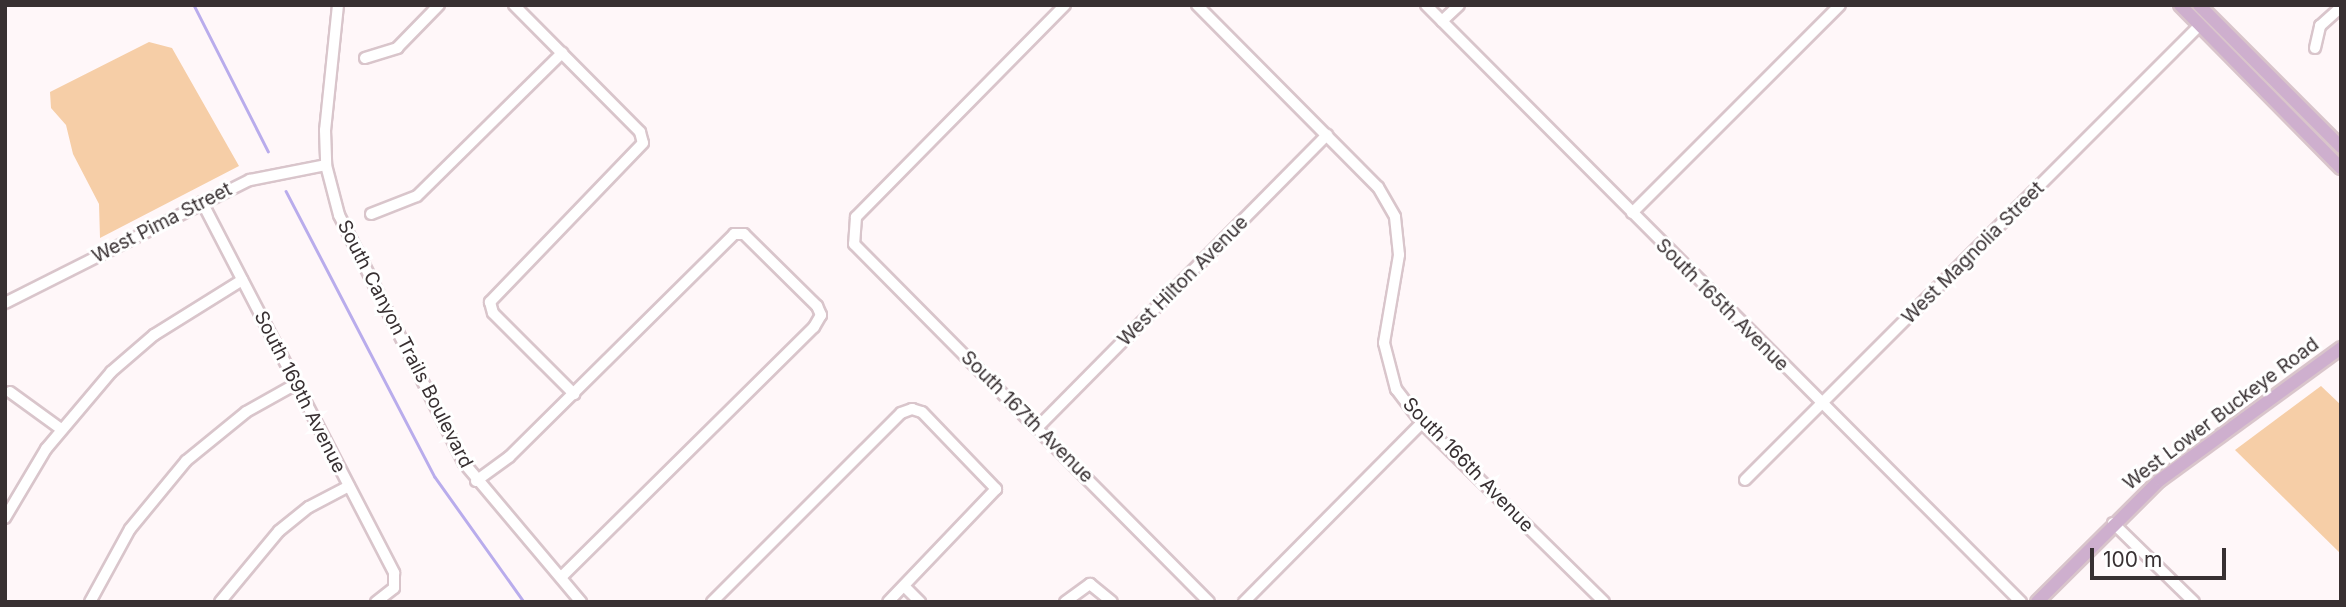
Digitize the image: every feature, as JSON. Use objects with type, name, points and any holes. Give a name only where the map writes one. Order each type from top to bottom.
[{"type":"main road","points":[[2180,5],[2341,168]]},
{"type":"main road","points":[[2199,5],[2341,147]]},
{"type":"main road","points":[[2200,25],[2210,16]]},
{"type":"main road","name":"West Lower Buckeye Road","points":[[2037,602],[2113,523],[2177,467],[2341,348]]},
{"type":"street","name":"South Canyon Trails Boulevard","points":[[338,5],[326,117],[326,165],[339,215],[476,481],[581,602]]},
{"type":"street","points":[[365,58],[397,48],[439,5]]},
{"type":"street","points":[[514,5],[640,132],[643,143],[490,302],[493,313],[574,394]]},
{"type":"street","name":"South 167th Avenue","points":[[1065,5],[856,216],[854,244],[1209,602]]},
{"type":"street","name":"South 166th Avenue","points":[[1197,5],[1378,187],[1395,217],[1399,255],[1384,343],[1396,388],[1422,423],[1604,602]]},
{"type":"street","name":"South 165th Avenue","points":[[1426,5],[1821,405],[2021,602]]},
{"type":"street","points":[[1443,22],[1459,5]]},
{"type":"street","points":[[1632,213],[1840,5]]},
{"type":"street","points":[[2315,48],[2320,26],[2341,7]]},
{"type":"street","name":"West Magnolia Street","points":[[1745,480],[2200,25]]},
{"type":"street","points":[[371,214],[417,196],[562,53]]},
{"type":"street","name":"West Hilton Avenue","points":[[1038,428],[1327,135]]},
{"type":"street","name":"West Pima Street","points":[[5,303],[202,202],[266,174],[326,165]]},
{"type":"street","name":"South 169th Avenue","points":[[202,202],[349,486],[396,583],[376,602]]},
{"type":"street","points":[[476,481],[509,457],[734,234],[744,234],[821,316],[561,578]]},
{"type":"street","points":[[5,518],[61,429],[107,376],[154,335],[242,280]]},
{"type":"street","points":[[90,602],[130,529],[186,461],[238,417],[296,384]]},
{"type":"street","points":[[10,392],[61,429]]},
{"type":"street","points":[[712,602],[901,413],[912,409],[922,412],[996,489],[888,602]]},
{"type":"street","points":[[1244,602],[1422,423]]},
{"type":"street","points":[[220,602],[279,531],[309,507],[349,486]]},
{"type":"street","points":[[2113,523],[2194,602]]},
{"type":"street","points":[[1065,602],[1090,584],[1112,602]]},
{"type":"street","points":[[904,586],[920,602]]},
{"type":"shaded area","points":[[149,42],[172,48],[239,166],[100,238],[99,204],[73,154],[66,125],[51,108],[50,92]]},
{"type":"shaded area","points":[[2321,386],[2341,405],[2341,554],[2235,450]]},
{"type":"waterway","points":[[194,5],[268,151]]},
{"type":"waterway","points":[[286,191],[435,477],[524,602]]}]
